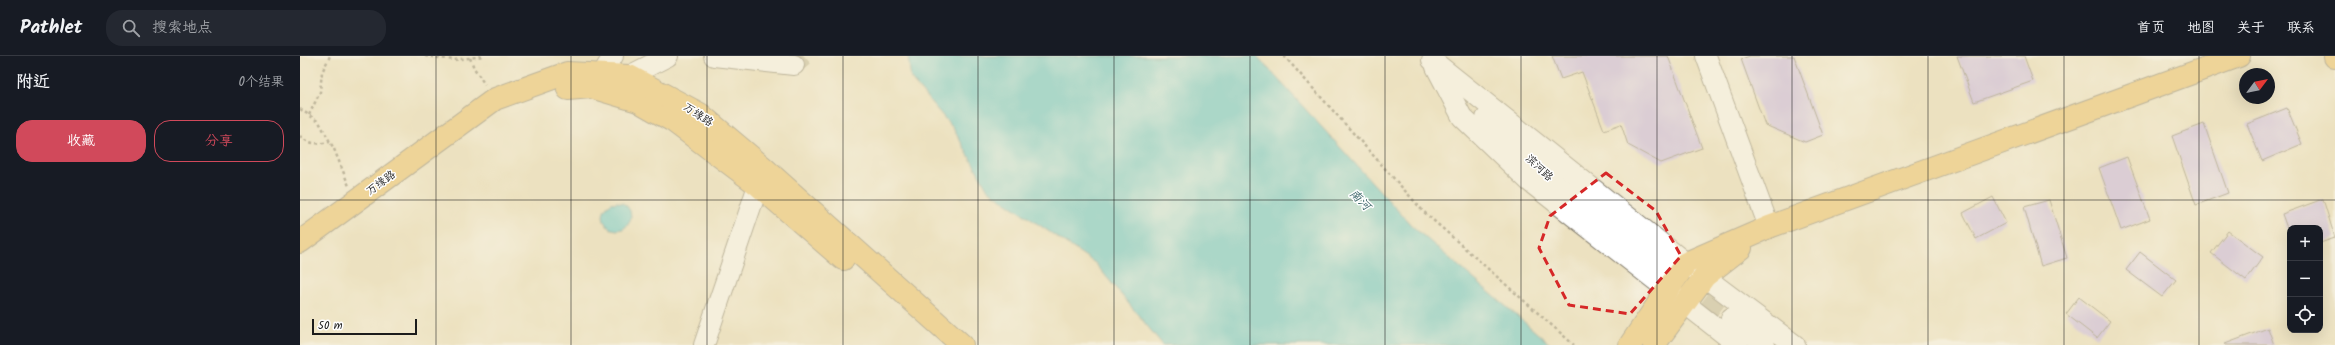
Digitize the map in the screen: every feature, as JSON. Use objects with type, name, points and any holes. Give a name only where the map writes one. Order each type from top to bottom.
[{"type":"main road","points":[[1630,345],[1667,288],[1686,263],[1769,227],[2240,56]]},
{"type":"main road","name":"万缘路","points":[[357,201],[495,99],[567,73],[608,64],[700,114],[761,176],[943,345]]},
{"type":"main road","name":"万缘路","points":[[357,201],[410,173],[511,106],[556,90],[592,87],[644,104],[761,176],[962,345]]},
{"type":"main road","points":[[300,242],[357,201]]},
{"type":"main road","points":[[1654,345],[1705,276],[1769,227]]},
{"type":"street","points":[[629,76],[668,56]]},
{"type":"street","points":[[714,56],[794,64]]},
{"type":"street","points":[[1706,56],[1769,227]]},
{"type":"street","points":[[1430,58],[1686,263],[1795,345]]},
{"type":"street","points":[[1430,58],[1462,118],[1530,182],[1738,345]]},
{"type":"street","name":"滨河路","points":[[1430,58],[1486,118],[1557,185],[1662,266]]},
{"type":"street","points":[[704,345],[761,176]]},
{"type":"street","points":[[1731,318],[1765,345]]},
{"type":"path","points":[[309,116],[320,92],[322,72],[330,56]]},
{"type":"path","points":[[426,56],[454,60],[484,56]]},
{"type":"path","points":[[1284,56],[1424,212],[1574,345]]},
{"type":"path","points":[[470,58],[474,68],[495,99]]},
{"type":"path","points":[[300,109],[319,122],[330,142],[357,201]]},
{"type":"path","points":[[300,136],[304,140],[316,145],[330,142]]},
{"type":"highlighted area","points":[[1606,173],[1656,211],[1681,256],[1630,314],[1569,305],[1539,248],[1550,216]]},
{"type":"water","name":"南河","points":[[908,56],[1257,56],[1412,226],[1551,345],[1163,345],[1095,263],[988,190],[953,128],[911,79]]},
{"type":"water","points":[[617,202],[627,206],[631,216],[627,226],[617,230],[607,226],[603,216],[607,206]]},
{"type":"building","points":[[1552,56],[1668,56],[1702,148],[1661,163],[1628,145],[1621,124],[1604,130],[1582,72],[1561,79]]},
{"type":"building","points":[[1750,56],[1794,56],[1823,135],[1805,142],[1765,125],[1741,59]]},
{"type":"building","points":[[1957,56],[2024,56],[2033,81],[1974,102]]},
{"type":"building","points":[[2287,108],[2302,144],[2262,161],[2247,124]]},
{"type":"building","points":[[2204,124],[2228,193],[2196,205],[2172,136]]},
{"type":"building","points":[[2127,157],[2150,219],[2121,230],[2099,168]]},
{"type":"building","points":[[1993,197],[2006,223],[1976,239],[1963,213]]},
{"type":"building","points":[[2323,199],[2335,238],[2323,242],[2323,225],[2287,225],[2287,228],[2282,214]]},
{"type":"building","points":[[2049,200],[2067,258],[2041,266],[2024,207]]},
{"type":"building","points":[[2228,231],[2263,257],[2246,280],[2211,253]]},
{"type":"building","points":[[2140,252],[2176,280],[2162,297],[2126,270]]},
{"type":"building","points":[[2079,297],[2110,321],[2097,338],[2066,314]]},
{"type":"building","points":[[2268,328],[2274,345],[2225,345],[2225,344]]},
{"type":"tunnel","points":[[794,65],[804,56]]},
{"type":"tunnel","points":[[1681,280],[1731,318]]}]
